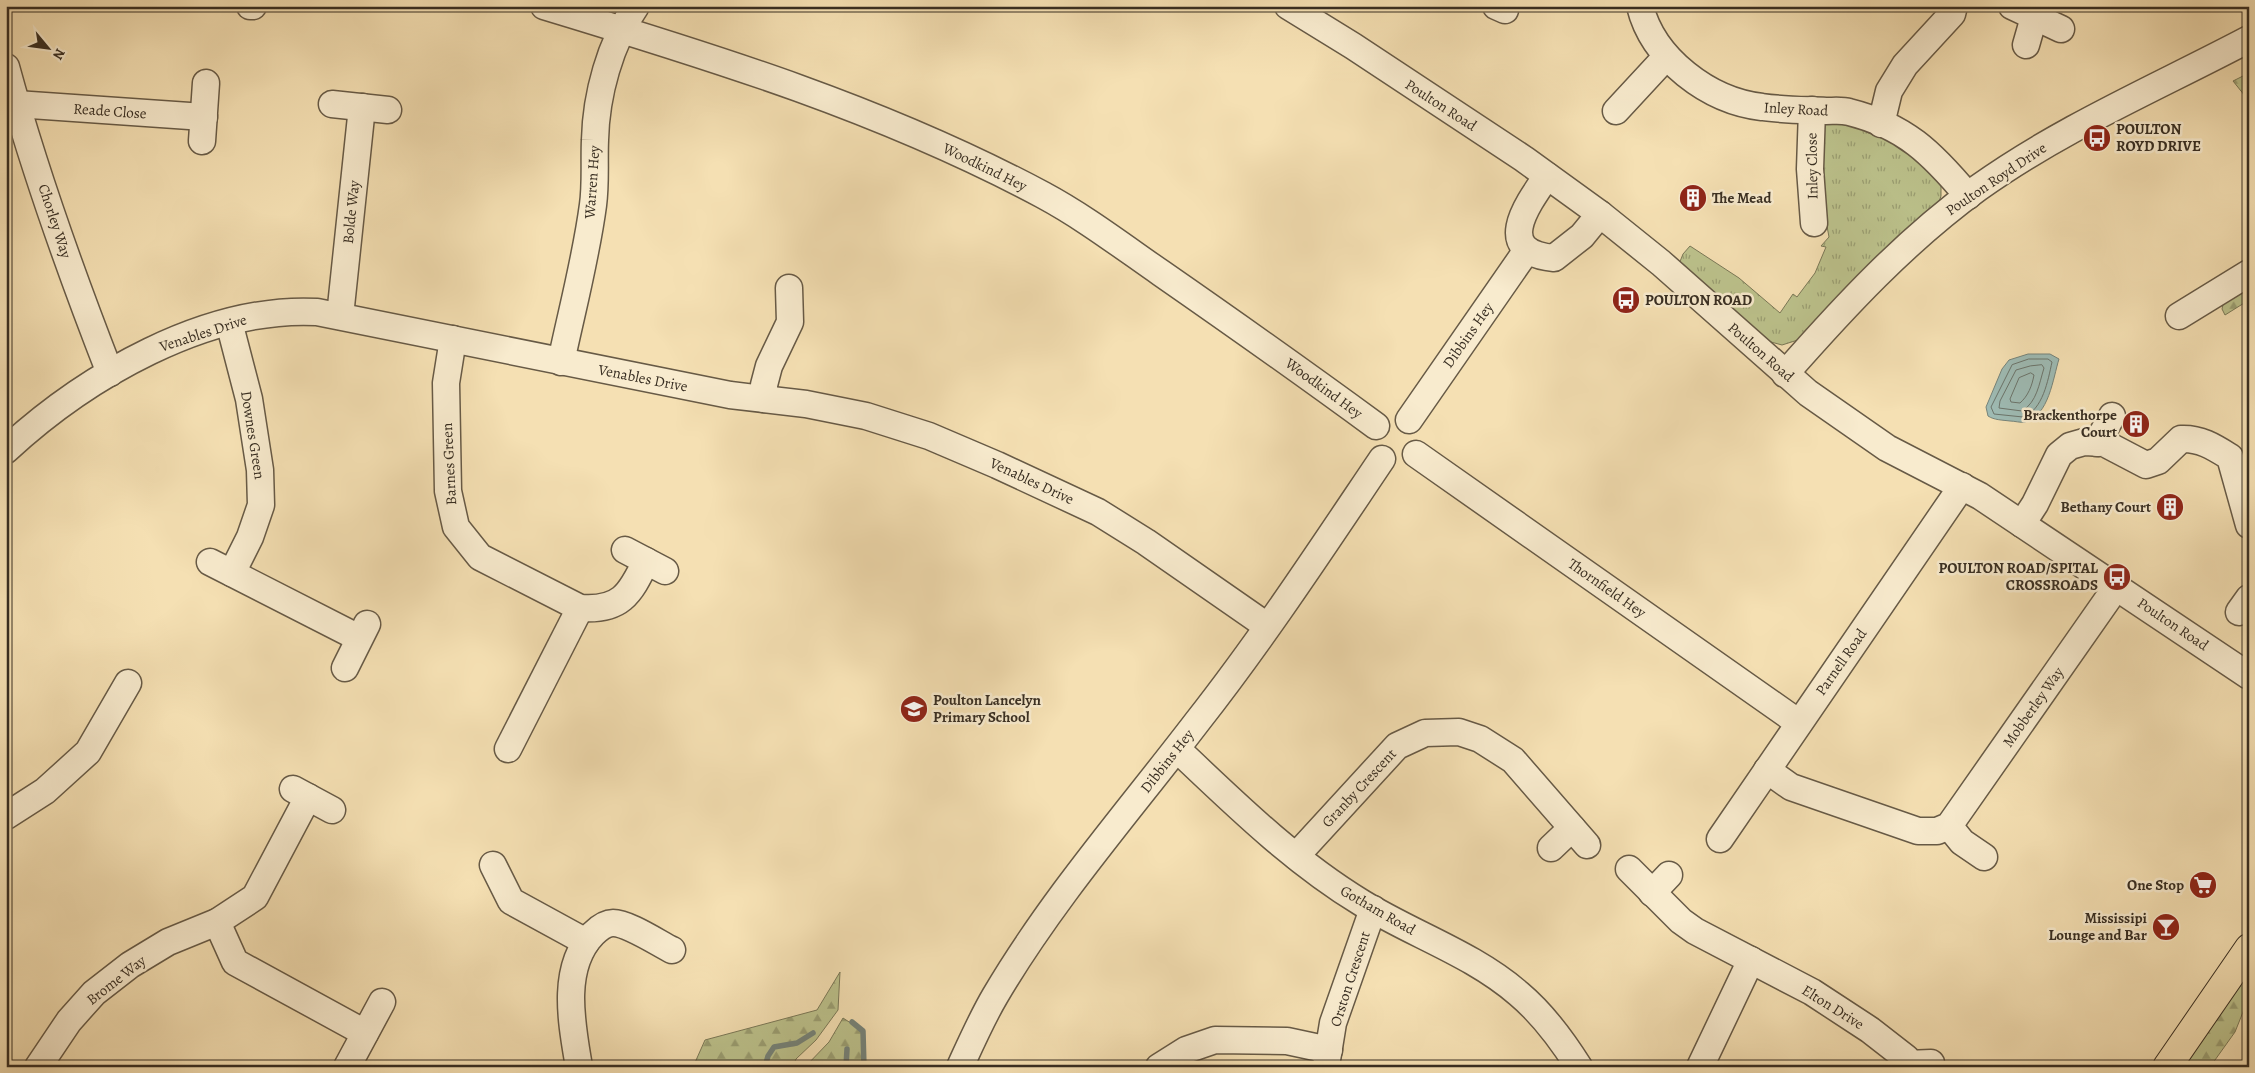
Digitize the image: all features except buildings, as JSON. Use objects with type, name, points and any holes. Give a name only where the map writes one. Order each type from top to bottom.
[{"type":"main road","points":[[2167,1067],[2249,948]]},
{"type":"street","name":"Woodkind Hey","points":[[544,6],[795,85],[855,108],[960,153],[1044,196],[1267,346],[1376,426]]},
{"type":"street","name":"Warren Hey","points":[[561,362],[593,205],[595,138],[600,91],[608,63],[636,6]]},
{"type":"street","name":"Poulton Road","points":[[1288,6],[1353,46],[1547,176],[1600,214],[1661,263],[1808,393],[1887,448],[1962,486],[2022,524],[2248,675]]},
{"type":"street","name":"Inley Road","points":[[1640,6],[1644,23],[1666,56],[1685,73],[1717,94],[1742,104],[1848,112],[1881,124],[1906,135],[1934,158],[1968,196]]},
{"type":"street","points":[[1881,124],[1889,91],[1905,65],[1952,14],[1954,6]]},
{"type":"street","points":[[2026,45],[2023,12],[2061,29]]},
{"type":"street","name":"Poulton Royd Drive","points":[[1785,374],[1875,276],[1933,223],[1968,196],[2046,144],[2128,99],[2249,39]]},
{"type":"street","points":[[1625,108],[1666,56]]},
{"type":"street","name":"Chorley Way","points":[[6,67],[16,104],[82,300],[110,373]]},
{"type":"street","name":"Reade Close","points":[[16,104],[203,129],[206,83]]},
{"type":"street","points":[[332,104],[388,110]]},
{"type":"street","name":"Bolde Way","points":[[340,316],[362,107]]},
{"type":"street","name":"Inley Close","points":[[1812,110],[1810,169],[1814,223]]},
{"type":"street","points":[[1547,176],[1528,204],[1519,223],[1518,235],[1527,250],[1554,258],[1582,236],[1600,214]]},
{"type":"street","name":"Dibbins Hey","points":[[1409,420],[1527,250]]},
{"type":"street","points":[[2179,316],[2249,273]]},
{"type":"street","points":[[764,399],[764,385],[769,366],[790,322],[789,288]]},
{"type":"street","name":"Venables Drive","points":[[6,450],[31,427],[68,398],[139,356],[229,322],[289,310],[317,312],[730,395],[806,404],[866,416],[929,436],[1098,512],[1146,542],[1267,626]]},
{"type":"street","name":"Downes Green","points":[[229,322],[249,399],[260,479],[261,505],[250,537],[221,568],[363,631],[345,668]]},
{"type":"street","name":"Barnes Green","points":[[453,339],[446,383],[448,491],[456,527],[480,557],[580,608]]},
{"type":"street","points":[[1396,416],[1409,420],[1419,434],[1420,445],[1416,454],[1404,463],[1395,464],[1382,460],[1373,448],[1372,439],[1376,426],[1387,418],[1396,416]]},
{"type":"street","points":[[2098,443],[2112,416]]},
{"type":"street","points":[[2022,524],[2035,504],[2059,455],[2070,446],[2084,442],[2104,443],[2146,465],[2158,461],[2181,439],[2193,439],[2208,444],[2230,457],[2249,525]]},
{"type":"street","name":"Thornfield Hey","points":[[1416,454],[1799,723]]},
{"type":"street","name":"Dibbins Hey","points":[[960,1067],[995,996],[1044,923],[1267,626],[1382,460]]},
{"type":"street","name":"Parnell Road","points":[[1720,838],[1962,486]]},
{"type":"street","points":[[508,749],[580,608],[595,609],[624,599],[633,588],[645,561]]},
{"type":"street","name":"Mobberley Way","points":[[1949,826],[2117,586]]},
{"type":"street","points":[[6,816],[45,791],[88,752],[128,683]]},
{"type":"street","name":"Granby Crescent","points":[[1296,856],[1397,746],[1425,733],[1459,732],[1480,739],[1512,760],[1580,837],[1551,848]]},
{"type":"street","name":"Gotham Road","points":[[1177,748],[1252,819],[1296,856],[1373,909],[1471,961],[1520,994],[1558,1033],[1579,1067]]},
{"type":"street","points":[[1767,770],[1791,787],[1918,832],[1937,831],[1949,826],[1962,842],[1984,857]]},
{"type":"street","name":"Brome Way","points":[[38,1067],[69,1021],[94,993],[130,965],[168,942],[217,922],[255,897],[300,793],[332,810]]},
{"type":"street","points":[[493,865],[511,901],[586,942]]},
{"type":"street","name":"Elton Drive","points":[[1629,869],[1660,884],[1681,921],[1695,931],[1812,992],[1870,1030],[1915,1064]]},
{"type":"street","name":"Orston Crescent","points":[[1159,1067],[1186,1050],[1215,1040],[1287,1041],[1328,1058],[1333,1023],[1373,909]]},
{"type":"street","points":[[217,922],[235,962],[365,1033]]},
{"type":"street","points":[[579,1067],[571,1020],[572,985],[578,960],[586,942],[603,926],[613,923],[654,949]]},
{"type":"street","points":[[1700,1067],[1751,960]]},
{"type":"street","points":[[347,1067],[382,1002]]},
{"type":"green space","points":[[2249,73],[2249,101],[2233,81]]},
{"type":"green space","points":[[1840,119],[1890,135],[1941,180],[1941,196],[1937,207],[1801,339],[1782,345],[1771,342],[1679,264],[1683,254],[1690,246],[1739,278],[1780,313],[1793,294],[1797,297],[1815,273],[1826,247],[1821,246],[1829,237],[1819,183],[1822,129],[1826,121]]},
{"type":"green space","points":[[2249,280],[2249,300],[2225,315],[2222,309],[2224,300]]},
{"type":"green space","points":[[2249,963],[2249,997],[2235,1032],[2210,1067],[2174,1067]]},
{"type":"green space","points":[[840,972],[838,1010],[816,1040],[796,1059],[793,1067],[693,1067],[705,1040],[817,1010]]},
{"type":"green space","points":[[843,1018],[863,1031],[864,1067],[805,1067],[829,1042]]},
{"type":"water","points":[[2028,354],[2050,354],[2059,359],[2049,395],[2040,412],[2025,422],[1998,420],[1988,416],[1986,407],[2002,369],[2009,360]]},
{"type":"waterway","points":[[852,1022],[863,1031],[864,1067]]},
{"type":"waterway","points":[[765,1067],[768,1056],[774,1047],[797,1043],[813,1033]]},
{"type":"waterway","points":[[846,1067],[847,1049]]},
{"type":"place","name":"POULTON ROYD DRIVE","points":[[2097,138]]},
{"type":"place","name":"The Mead","points":[[1693,198]]},
{"type":"place","name":"POULTON ROAD","points":[[1626,300]]},
{"type":"place","name":"Brackenthorpe Court","points":[[2136,424]]},
{"type":"place","name":"Bethany Court","points":[[2170,507]]},
{"type":"place","name":"POULTON ROAD/SPITAL CROSSROADS","points":[[2117,577]]},
{"type":"place","name":"Poulton Lancelyn Primary School","points":[[914,709]]},
{"type":"place","name":"One Stop","points":[[2203,885]]},
{"type":"place","name":"Mississipi Lounge and Bar","points":[[2166,927]]}]
